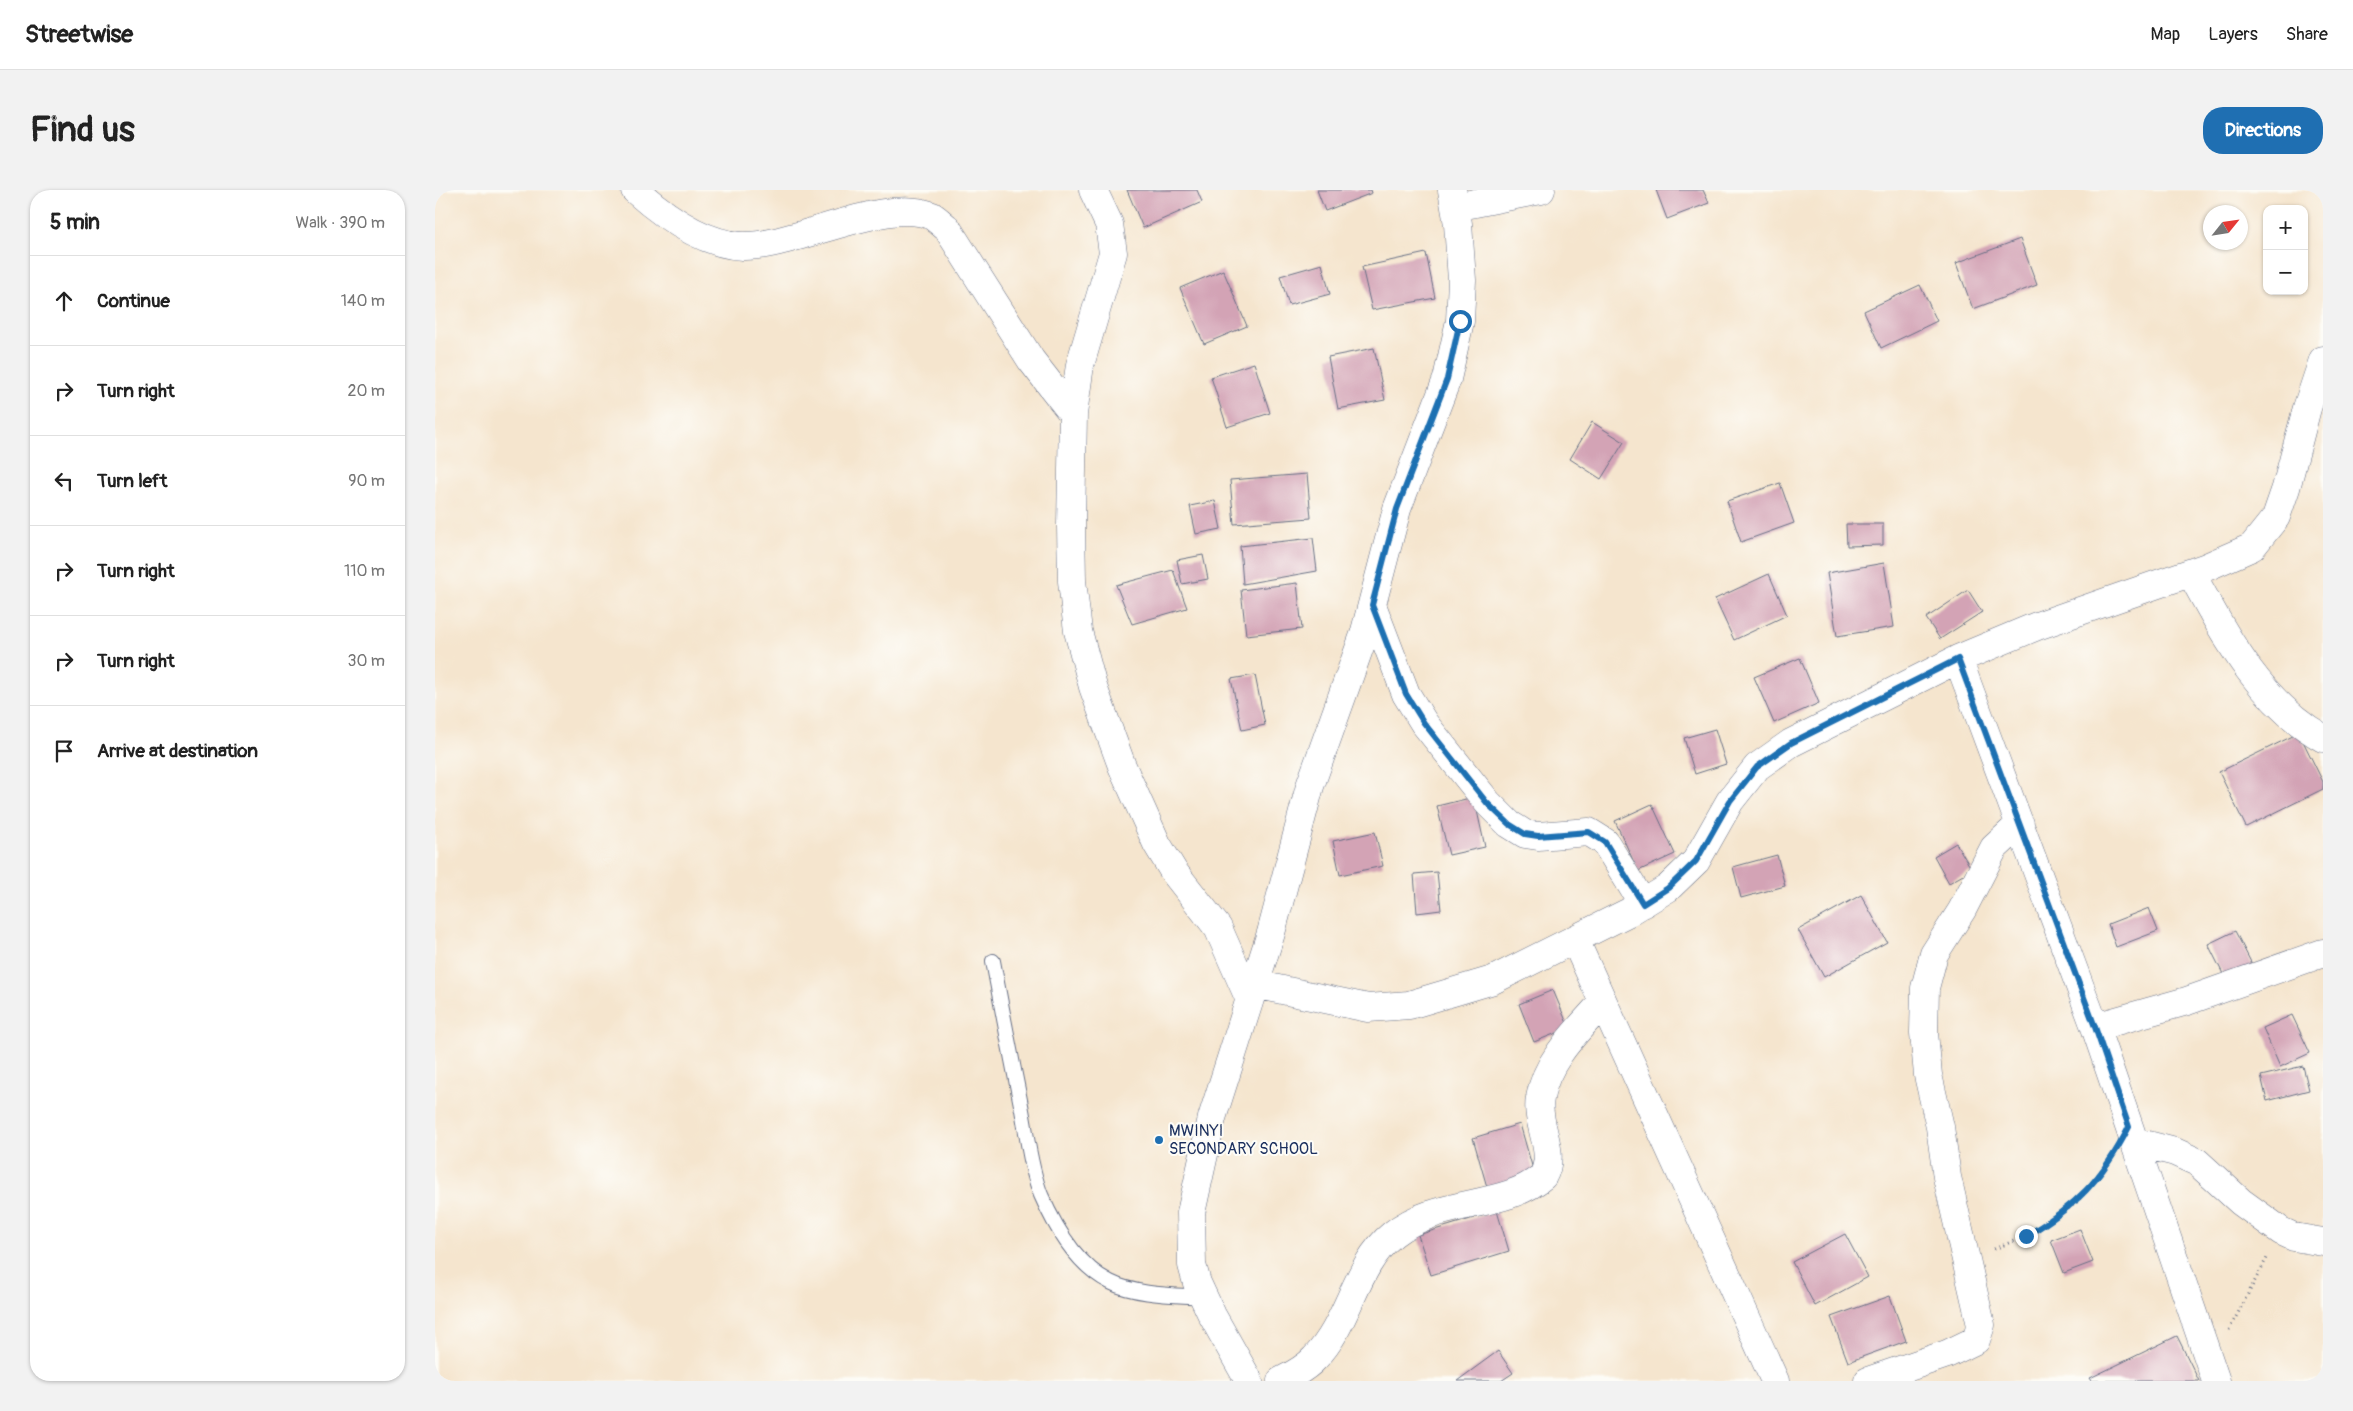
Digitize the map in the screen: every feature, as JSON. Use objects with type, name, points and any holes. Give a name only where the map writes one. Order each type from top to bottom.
[{"type":"street","points":[[635,190],[647,201],[684,225],[715,240],[742,246],[774,241],[876,215],[911,212],[933,216],[947,228],[1031,360],[1073,414]]},
{"type":"street","points":[[1093,190],[1109,224],[1113,253],[1080,365],[1073,414],[1073,581],[1078,631],[1093,687],[1122,766],[1157,844],[1173,872],[1218,928],[1252,991]]},
{"type":"street","points":[[1249,1381],[1203,1297],[1192,1265],[1191,1213],[1212,1118],[1271,933],[1311,786],[1364,635],[1397,509],[1447,379],[1460,321],[1462,280],[1453,199],[1541,190]]},
{"type":"street","points":[[1252,991],[1368,1008],[1409,1005],[1493,980],[1575,940],[1643,904],[1668,888],[1696,861],[1730,801],[1757,767],[1791,743],[1958,659],[2037,626],[2191,573],[2252,547],[2276,517],[2286,488],[2307,408],[2323,360]]},
{"type":"street","points":[[2191,573],[2220,626],[2255,679],[2287,712],[2309,730],[2323,738]]},
{"type":"street","points":[[1372,605],[1406,694],[1424,723],[1487,803],[1509,824],[1525,834],[1538,836],[1589,832],[1597,835],[1605,842],[1643,904]]},
{"type":"street","points":[[1958,659],[2095,1027],[2212,1370]]},
{"type":"street","points":[[1868,1381],[1947,1354],[1976,1340],[1981,1325],[1947,1177],[1940,1127],[1928,1075],[1924,1033],[1925,988],[1934,954],[1962,910],[1994,848],[2020,824]]},
{"type":"street","points":[[1575,940],[1775,1381]]},
{"type":"street","points":[[2095,1027],[2187,1001],[2323,953]]},
{"type":"street","points":[[1281,1381],[1297,1372],[1315,1358],[1332,1336],[1373,1254],[1392,1235],[1420,1217],[1521,1191],[1543,1176],[1549,1158],[1540,1118],[1539,1098],[1547,1076],[1569,1041],[1603,1002]]},
{"type":"street","points":[[2131,1134],[2197,1162],[2241,1202],[2281,1231],[2294,1237],[2323,1242]]},
{"type":"lane","points":[[993,961],[1027,1136],[1041,1194],[1059,1229],[1082,1262],[1097,1275],[1112,1283],[1157,1293],[1203,1297]]},
{"type":"path","points":[[1964,1251],[1997,1249],[2040,1227],[2076,1203],[2131,1134]]},
{"type":"path","points":[[2212,1370],[2229,1331],[2281,1231]]},
{"type":"building","points":[[1127,190],[1197,190],[1202,202],[1143,228]]},
{"type":"building","points":[[1317,190],[1371,190],[1372,193],[1325,211]]},
{"type":"building","points":[[1656,190],[1703,190],[1709,203],[1667,219]]},
{"type":"building","points":[[2020,239],[2037,285],[1973,309],[1956,263]]},
{"type":"building","points":[[1426,253],[1435,298],[1372,310],[1362,267]]},
{"type":"building","points":[[1322,264],[1330,294],[1289,305],[1280,276]]},
{"type":"building","points":[[1223,270],[1247,326],[1204,344],[1180,288]]},
{"type":"building","points":[[1920,285],[1937,321],[1881,348],[1864,311]]},
{"type":"building","points":[[1374,348],[1385,400],[1338,409],[1328,357]]},
{"type":"building","points":[[1254,363],[1270,413],[1227,427],[1211,377]]},
{"type":"building","points":[[1592,422],[1624,442],[1601,479],[1570,459]]},
{"type":"building","points":[[1307,474],[1311,518],[1234,524],[1230,480]]},
{"type":"building","points":[[1780,483],[1794,523],[1741,542],[1727,501]]},
{"type":"building","points":[[1215,501],[1221,529],[1196,534],[1190,506]]},
{"type":"building","points":[[1846,524],[1883,524],[1883,545],[1847,546]]},
{"type":"building","points":[[1313,538],[1317,571],[1243,584],[1240,546]]},
{"type":"building","points":[[1203,555],[1208,579],[1182,584],[1177,560]]},
{"type":"building","points":[[1884,563],[1894,627],[1837,636],[1827,573]]},
{"type":"building","points":[[1173,570],[1187,608],[1132,624],[1116,585]]},
{"type":"building","points":[[1769,574],[1787,615],[1734,640],[1715,599]]},
{"type":"building","points":[[1297,583],[1302,629],[1246,635],[1241,590]]},
{"type":"building","points":[[1968,590],[1982,612],[1940,639],[1926,618]]},
{"type":"building","points":[[1800,658],[1819,703],[1774,723],[1754,677]]},
{"type":"building","points":[[1255,675],[1265,725],[1242,730],[1231,679]]},
{"type":"building","points":[[1715,729],[1726,764],[1695,774],[1684,738]]},
{"type":"building","points":[[2299,733],[2323,782],[2323,789],[2246,827],[2219,772]]},
{"type":"building","points":[[1474,797],[1485,847],[1449,855],[1437,806]]},
{"type":"building","points":[[1652,804],[1675,854],[1638,871],[1615,821]]},
{"type":"building","points":[[1375,832],[1383,866],[1340,875],[1333,841]]},
{"type":"building","points":[[1956,843],[1972,870],[1949,883],[1934,856]]},
{"type":"building","points":[[1777,855],[1785,886],[1741,898],[1733,867]]},
{"type":"building","points":[[1437,872],[1441,910],[1417,913],[1414,874]]},
{"type":"building","points":[[1861,895],[1887,942],[1824,977],[1798,930]]},
{"type":"building","points":[[2149,908],[2158,931],[2116,947],[2108,924]]},
{"type":"building","points":[[2235,931],[2255,970],[2228,984],[2208,944]]},
{"type":"building","points":[[1553,990],[1569,1028],[1534,1042],[1519,1004]]},
{"type":"building","points":[[2292,1015],[2310,1053],[2280,1067],[2263,1028]]},
{"type":"building","points":[[2303,1066],[2309,1090],[2267,1101],[2261,1076]]},
{"type":"building","points":[[1520,1124],[1534,1173],[1487,1187],[1473,1138]]},
{"type":"building","points":[[1497,1211],[1509,1251],[1431,1275],[1418,1235]]},
{"type":"building","points":[[2080,1229],[2093,1262],[2064,1273],[2051,1240]]},
{"type":"building","points":[[1845,1234],[1868,1277],[1815,1306],[1792,1262]]},
{"type":"building","points":[[1890,1296],[1906,1341],[1848,1362],[1831,1317]]},
{"type":"building","points":[[2177,1336],[2199,1381],[2092,1381],[2090,1378]]},
{"type":"building","points":[[1498,1351],[1513,1373],[1501,1381],[1457,1381]]},
{"type":"place","name":"MWINYI SECONDARY SCHOOL","points":[[1159,1140]]},
{"type":"route","points":[[1460,321],[1447,379],[1397,509],[1372,605],[1406,694],[1424,723],[1487,803],[1509,824],[1525,834],[1538,836],[1577,832],[1589,832],[1597,835],[1605,842],[1643,904],[1668,888],[1696,861],[1730,801],[1757,767],[1791,743],[1958,659],[2095,1027],[2129,1127],[2119,1148],[2076,1203],[2026,1236]]}]
